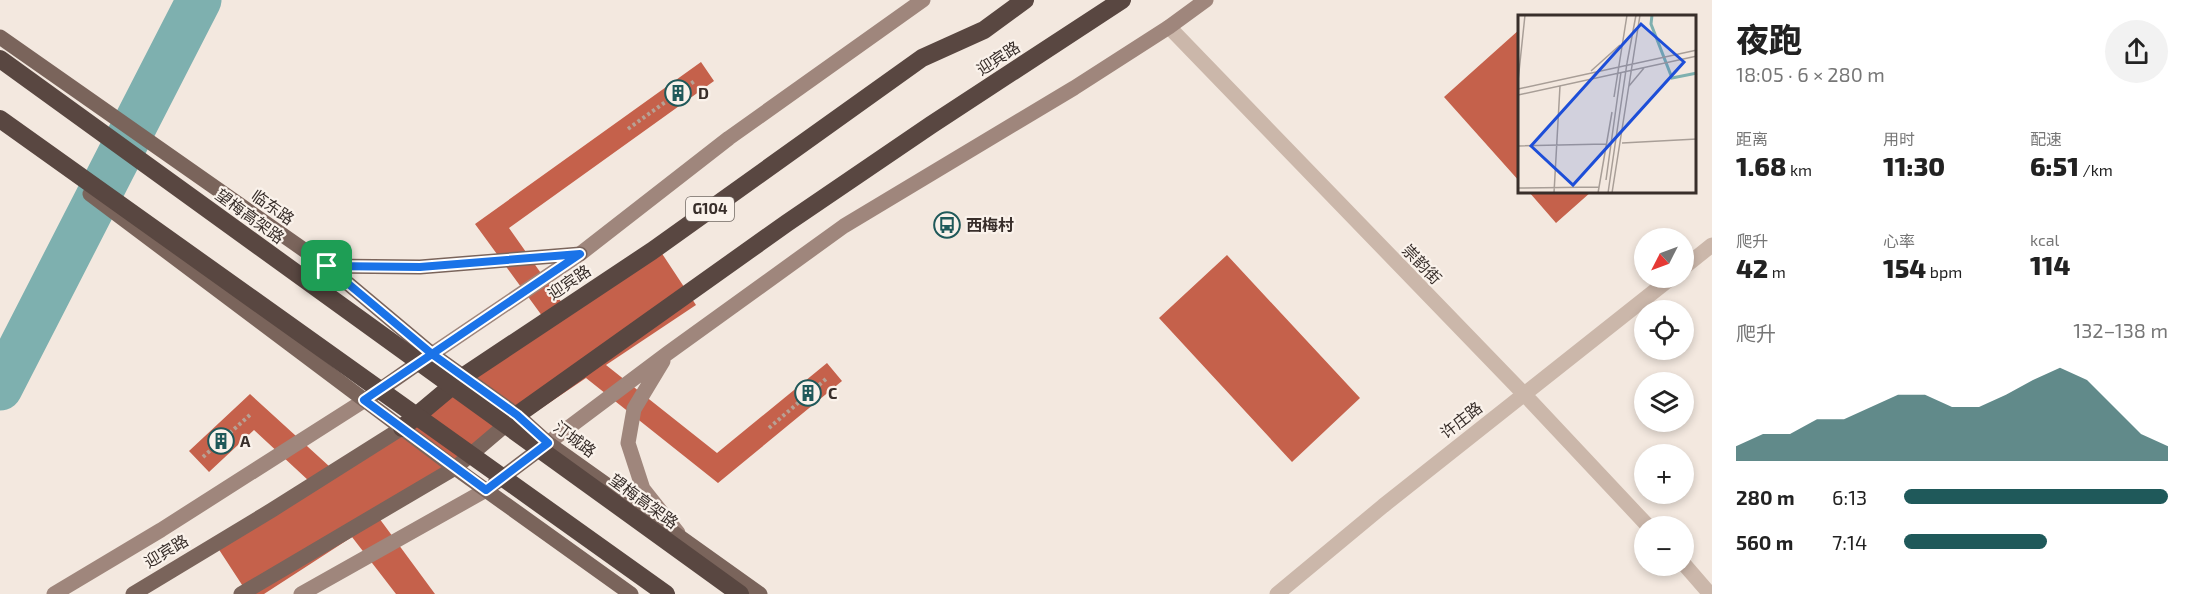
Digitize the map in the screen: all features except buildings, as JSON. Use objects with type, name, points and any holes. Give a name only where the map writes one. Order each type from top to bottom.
[{"type":"highway","name":"迎宾路","points":[[402,428],[464,376],[652,251],[922,58],[984,30],[1025,0]]},
{"type":"highway","name":"迎宾路","points":[[517,415],[921,131],[1122,0]]},
{"type":"highway","name":"望梅高架路","points":[[0,59],[740,594]]},
{"type":"highway","points":[[0,119],[666,594]]},
{"type":"main road","points":[[54,594],[162,530],[364,400],[580,254],[729,138],[923,0]]},
{"type":"main road","points":[[301,594],[486,490],[668,353],[844,226],[1074,88],[1169,27],[1206,0]]},
{"type":"main road","name":"临东路","points":[[0,37],[327,266],[432,354],[517,415]]},
{"type":"main road","points":[[0,128],[455,468],[631,594]]},
{"type":"main road","points":[[327,266],[420,267],[580,254]]},
{"type":"main road","points":[[668,353],[634,409],[628,443],[643,489],[686,542]]},
{"type":"main road","name":"汀城路","points":[[517,415],[548,443],[760,594]]},
{"type":"main road","name":"迎宾路","points":[[241,594],[455,468],[517,415]]},
{"type":"main road","name":"迎宾路","points":[[133,594],[402,428]]},
{"type":"street","name":"崇韵街","points":[[1169,27],[1524,394],[1639,516]]},
{"type":"street","points":[[1694,259],[1712,245]]},
{"type":"street","name":"许庄路","points":[[1277,594],[1383,506],[1658,288]]},
{"type":"street","points":[[1694,576],[1710,594]]},
{"type":"path","points":[[628,129],[696,80]]},
{"type":"path","points":[[769,428],[826,379]]},
{"type":"path","points":[[203,457],[252,413]]},
{"type":"waterway","points":[[0,388],[199,0]]},
{"type":"place","name":"D","points":[[678,93]]},
{"type":"place","name":"西梅村","points":[[947,225]]},
{"type":"place","name":"C","points":[[808,393]]},
{"type":"place","name":"A","points":[[221,441]]},
{"type":"route","points":[[327,266],[420,267],[580,254],[432,354],[517,415],[548,443],[486,490],[364,400],[432,354],[327,266]]}]
